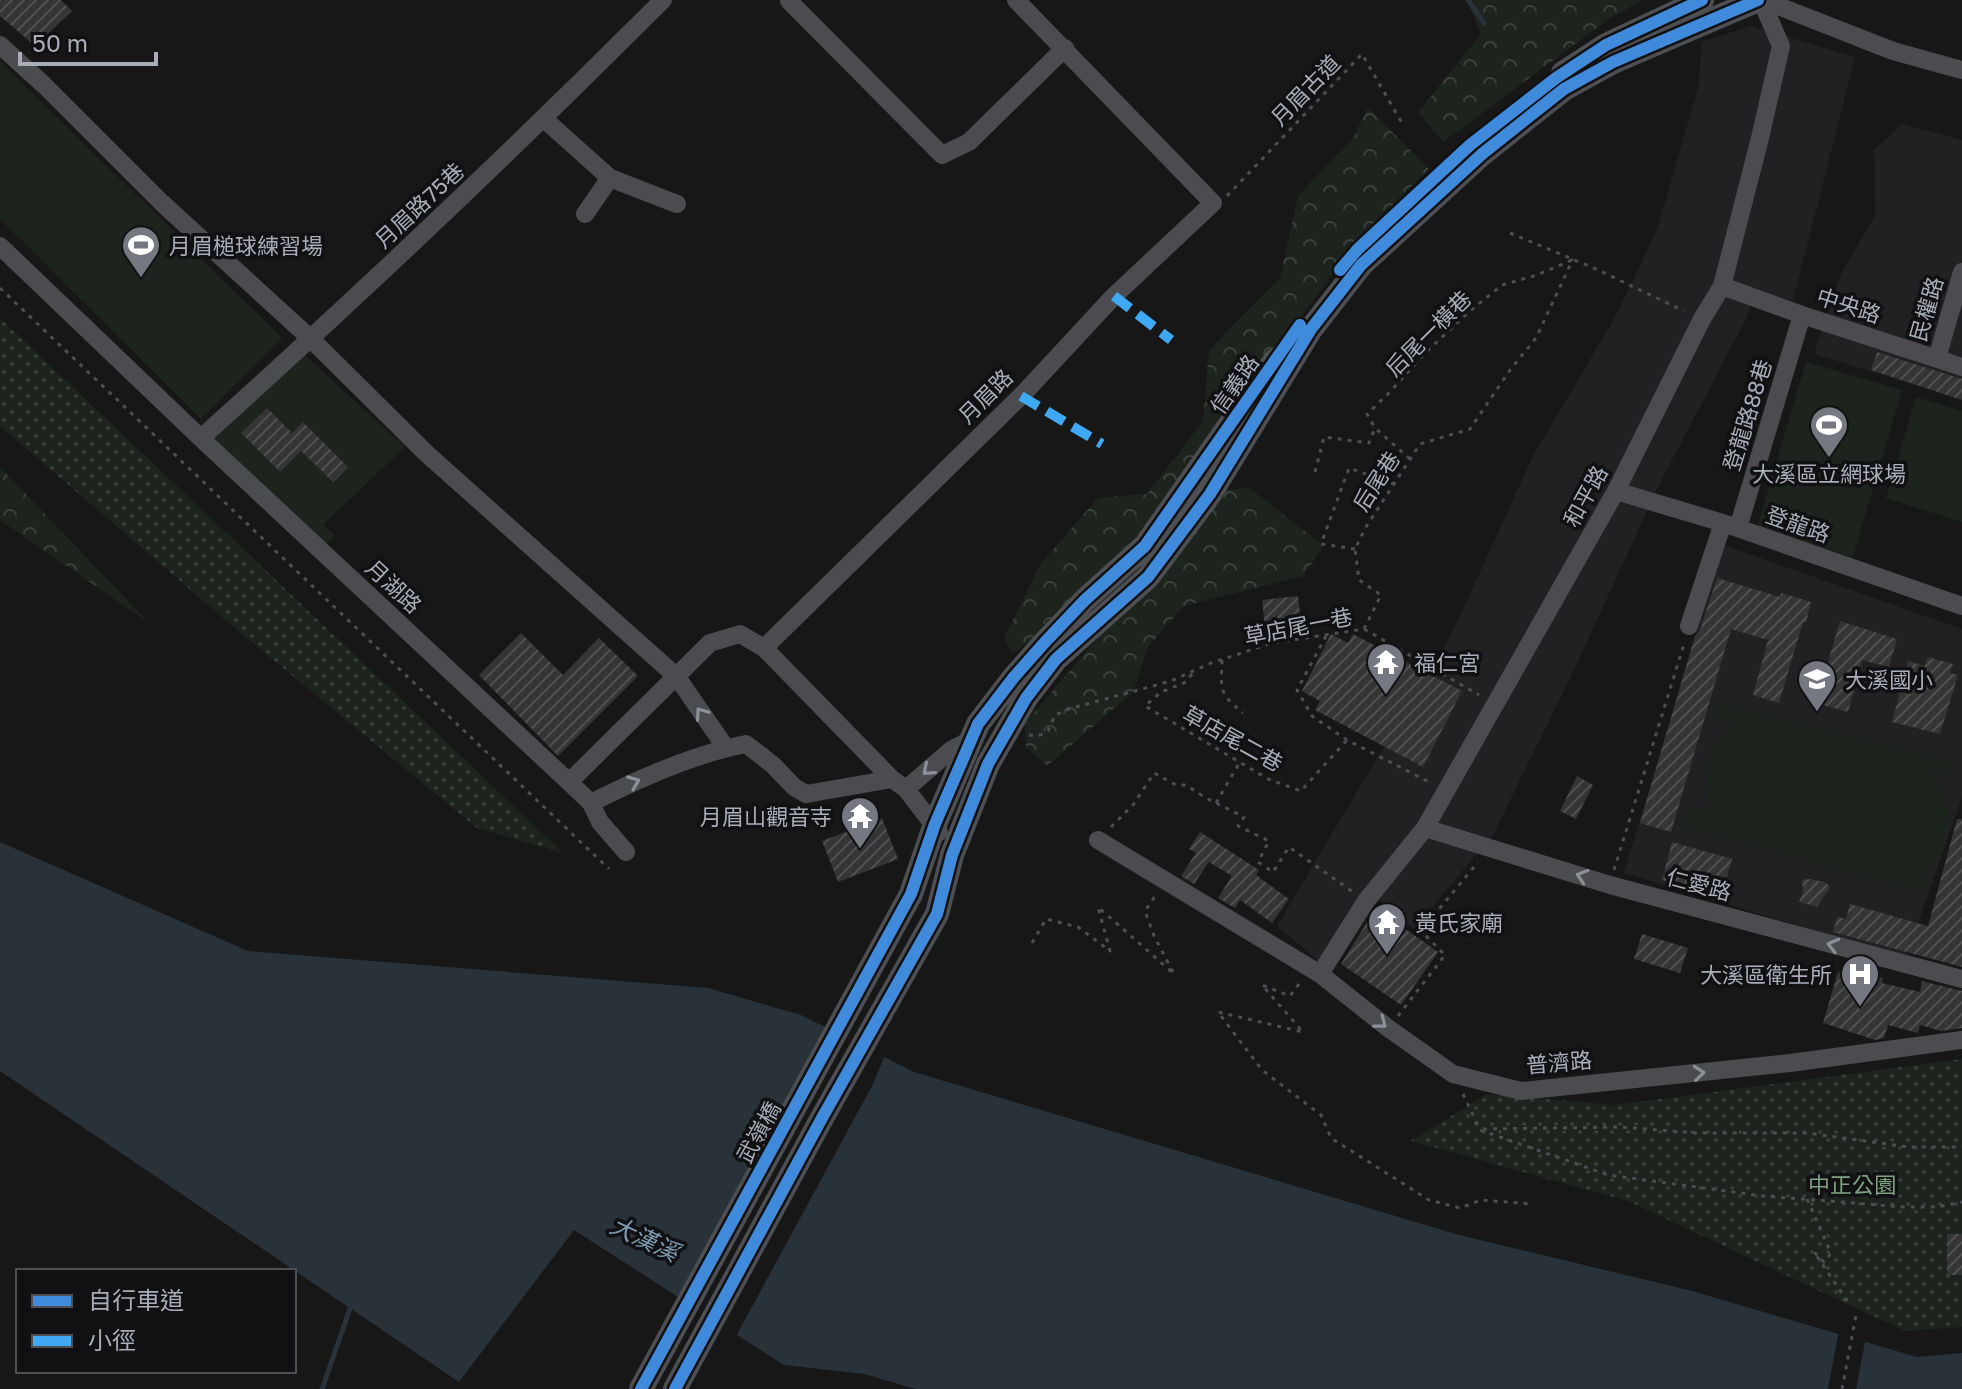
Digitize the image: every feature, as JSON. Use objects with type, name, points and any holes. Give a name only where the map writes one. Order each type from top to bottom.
[{"type":"main road","name":"信義路","points":[[911,894],[935,824],[978,724],[1046,641],[1085,600],[1145,546],[1322,293],[1358,249],[1470,145],[1556,78],[1606,45],[1702,0]]},
{"type":"main road","name":"信義路","points":[[675,1389],[937,914],[952,855],[988,764],[1026,698],[1056,659],[1148,577],[1210,494],[1311,329],[1361,265],[1482,154],[1564,89],[1613,62],[1761,0]]},
{"type":"main road","name":"武嶺橋","points":[[641,1389],[911,894]]},
{"type":"street","name":"月眉路75巷","points":[[201,438],[311,339],[544,119],[663,0]]},
{"type":"street","points":[[1016,0],[1213,203]]},
{"type":"street","points":[[1761,0],[1893,51],[1962,70]]},
{"type":"street","name":"和平路","points":[[1320,974],[1366,901],[1425,828],[1616,491],[1702,319],[1722,286],[1781,46],[1761,0]]},
{"type":"street","points":[[789,1],[942,155],[969,142],[1065,48]]},
{"type":"street","points":[[0,45],[162,203],[311,339],[427,454],[677,677],[726,748]]},
{"type":"street","points":[[544,119],[610,178],[677,204]]},
{"type":"street","points":[[585,214],[610,178]]},
{"type":"street","name":"月眉路","points":[[764,648],[1021,396],[1114,296],[1213,203]]},
{"type":"street","name":"月湖路","points":[[0,246],[591,803],[600,822],[626,852]]},
{"type":"street","name":"民權路","points":[[1937,358],[1962,272]]},
{"type":"street","name":"中央路","points":[[1722,286],[1962,367]]},
{"type":"street","name":"登龍路88巷","points":[[1689,626],[1730,526],[1802,315]]},
{"type":"street","name":"登龍路","points":[[1616,491],[1730,526],[1962,606]]},
{"type":"street","points":[[569,782],[710,643],[740,634],[764,648],[899,784],[935,824],[952,855]]},
{"type":"street","points":[[591,803],[620,788],[707,754],[746,744],[806,794],[899,784],[972,739]]},
{"type":"street","name":"仁愛路","points":[[1425,828],[1610,885],[1962,979]]},
{"type":"street","name":"普濟路","points":[[1098,840],[1320,974],[1453,1074],[1521,1091],[1790,1063],[1962,1040]]},
{"type":"path","points":[[1510,233],[1702,319]]},
{"type":"path","points":[[0,288],[609,869]]},
{"type":"path","points":[[1315,472],[1324,437],[1369,443],[1375,428],[1410,459]]},
{"type":"path","points":[[1364,629],[1381,595],[1359,580],[1355,549],[1321,544],[1349,468],[1394,484]]},
{"type":"path","points":[[1610,885],[1689,626]]},
{"type":"path","points":[[1327,634],[1297,690],[1312,716],[1347,740],[1445,791]]},
{"type":"path","points":[[1222,660],[1221,684],[1225,698],[1243,713]]},
{"type":"path","points":[[1216,803],[1240,762]]},
{"type":"path","points":[[1098,840],[1133,805],[1154,773],[1176,785],[1186,785],[1244,817],[1238,826],[1269,841],[1258,862],[1273,872],[1289,847],[1366,901]]},
{"type":"path","points":[[1388,1028],[1445,955],[1421,931],[1491,847]]},
{"type":"path","points":[[1032,943],[1046,919],[1078,927],[1110,951],[1098,907],[1174,974],[1145,911],[1168,881]]},
{"type":"path","points":[[1320,974],[1300,981],[1290,996],[1262,985],[1303,1032],[1218,1012],[1262,1070],[1321,1115],[1331,1138],[1429,1200],[1460,1208],[1481,1200],[1532,1204]]},
{"type":"path","points":[[1453,1074],[1480,1130],[1608,1175],[1763,1196],[1905,1207],[1937,1207],[1962,1202]]},
{"type":"path","points":[[1480,1130],[1621,1127],[1696,1133],[1807,1133],[1909,1147],[1962,1147]]},
{"type":"path","points":[[1807,1199],[1831,1253],[1824,1262],[1814,1252],[1850,1305]]},
{"type":"path","points":[[1842,1389],[1856,1315]]},
{"type":"shaded area","points":[[1751,26],[1855,57],[1793,301],[1755,291],[1747,317],[1660,483],[1575,668],[1494,833],[1414,929],[1366,889],[1318,960],[1277,926],[1452,633],[1533,456],[1615,317],[1657,230],[1698,88],[1702,42]]},
{"type":"shaded area","points":[[1902,124],[1962,140],[1962,399],[1814,354],[1840,276],[1875,216],[1874,150]]},
{"type":"shaded area","name":"大溪國小","points":[[1723,545],[1962,629],[1962,797],[1906,958],[1624,873]]},
{"type":"green space","points":[[1467,0],[1642,0],[1609,19],[1443,142],[1418,112],[1481,34]]},
{"type":"green space","name":"月眉槌球練習場","points":[[0,61],[282,338],[201,419],[0,219]]},
{"type":"green space","points":[[1368,108],[1429,169],[1359,238],[1135,543],[1043,633],[1013,653],[1004,638],[1041,563],[1098,498],[1147,494],[1203,421],[1209,350],[1280,278],[1298,196],[1353,138]]},
{"type":"green space","points":[[0,318],[563,853],[477,828],[242,634],[0,426]]},
{"type":"green space","points":[[297,348],[405,447],[323,525],[335,535],[322,548],[204,438]]},
{"type":"green space","name":"大溪區立網球場","points":[[1806,362],[1902,390],[1853,557],[1757,528]]},
{"type":"green space","points":[[1916,397],[1962,411],[1962,522],[1886,498]]},
{"type":"green space","points":[[0,467],[149,623],[0,520]]},
{"type":"green space","points":[[1249,488],[1324,546],[1303,576],[1184,606],[1148,647],[1133,692],[1047,766],[1026,747],[1025,723],[1225,490]]},
{"type":"green space","points":[[1717,703],[1953,762],[1950,775],[1929,771],[1944,796],[1949,824],[1941,851],[1921,873],[1929,877],[1925,892],[1682,825],[1687,805],[1711,810],[1706,774],[1711,751],[1725,732],[1735,725],[1713,719]]},
{"type":"green space","name":"中正公園","points":[[1962,1059],[1962,1327],[1905,1331],[1628,1201],[1411,1141],[1487,1094],[1615,1105]]},
{"type":"water","name":"大漢溪","points":[[0,842],[248,951],[708,988],[801,1015],[914,1072],[1459,1235],[1692,1291],[1917,1357],[1962,1353],[1962,1389],[916,1389],[864,1374],[784,1365],[574,1230],[459,1382],[0,1071]]},
{"type":"pier","points":[[830,1025],[886,1053],[872,1086],[735,1338],[680,1302]]},
{"type":"pier","points":[[1839,1330],[1866,1337],[1856,1389],[1828,1389]]},
{"type":"building","points":[[0,0],[61,0],[72,11],[35,46],[0,16]]},
{"type":"building","points":[[1877,352],[1962,379],[1962,400],[1871,370]]},
{"type":"building","points":[[267,408],[292,433],[303,422],[348,467],[333,482],[301,451],[280,472],[241,433]]},
{"type":"building","points":[[1717,578],[1780,597],[1781,593],[1811,602],[1779,703],[1753,695],[1768,640],[1731,629],[1671,832],[1640,823],[1695,636],[1700,630]]},
{"type":"building","points":[[1298,596],[1301,623],[1265,626],[1262,600]]},
{"type":"building","points":[[1840,621],[1897,639],[1889,667],[1862,660],[1848,712],[1816,703]]},
{"type":"building","points":[[521,633],[563,675],[599,638],[638,676],[558,756],[479,675]]},
{"type":"building","name":"福仁宮","points":[[1331,634],[1348,643],[1353,634],[1462,691],[1423,767],[1315,710],[1320,701],[1302,691]]},
{"type":"building","points":[[1928,657],[1953,664],[1950,673],[1958,675],[1940,734],[1892,722],[1908,661],[1925,666]]},
{"type":"building","points":[[1577,776],[1593,785],[1576,819],[1560,811]]},
{"type":"building","name":"月眉山觀音寺","points":[[882,818],[898,859],[838,882],[822,841]]},
{"type":"building","points":[[1957,819],[1962,819],[1962,967],[1833,932],[1837,917],[1846,919],[1850,904],[1928,926]]},
{"type":"building","points":[[1200,832],[1259,870],[1256,875],[1289,899],[1272,923],[1240,900],[1235,908],[1218,898],[1232,876],[1209,862],[1194,884],[1181,876],[1196,853],[1189,849]]},
{"type":"building","points":[[1672,842],[1732,859],[1721,897],[1662,880]]},
{"type":"building","points":[[1802,880],[1825,882],[1830,887],[1817,907],[1799,902],[1803,892]]},
{"type":"building","name":"黃氏家廟","points":[[1376,908],[1438,952],[1401,1005],[1341,964]]},
{"type":"building","points":[[1642,934],[1688,948],[1680,973],[1634,959]]},
{"type":"building","points":[[1862,971],[1883,978],[1882,983],[1920,992],[1922,981],[1962,991],[1962,1028],[1941,1031],[1920,1025],[1918,1033],[1888,1025],[1884,1038],[1875,1040],[1823,1023],[1838,972],[1860,979]]},
{"type":"building","points":[[1947,1234],[1962,1234],[1962,1275],[1947,1275]]},
{"type":"waterway","points":[[1468,0],[1484,23]]},
{"type":"waterway","points":[[322,1389],[352,1303]]},
{"type":"marked path","points":[[1114,296],[1171,340]]},
{"type":"marked path","points":[[1021,396],[1102,444]]},
{"type":"cycle path","points":[[1340,270],[1358,249],[1470,145],[1556,78],[1606,45],[1702,0]]},
{"type":"cycle path","points":[[675,1389],[937,914],[952,855],[988,764],[1026,698],[1056,659],[1148,577],[1210,494],[1311,329],[1361,265],[1482,154],[1564,89],[1613,62],[1758,0]]},
{"type":"cycle path","points":[[641,1389],[911,894],[935,824],[978,724],[1046,641],[1085,600],[1145,546],[1300,325]]},
{"type":"place","name":"月眉槌球練習場","points":[[141,279]]},
{"type":"place","name":"大溪區立網球場","points":[[1829,459]]},
{"type":"place","name":"福仁宮","points":[[1386,696]]},
{"type":"place","name":"大溪國小","points":[[1817,713]]},
{"type":"place","name":"月眉山觀音寺","points":[[860,850]]},
{"type":"place","name":"黃氏家廟","points":[[1387,956]]},
{"type":"place","name":"大溪區衛生所","points":[[1860,1008]]}]
